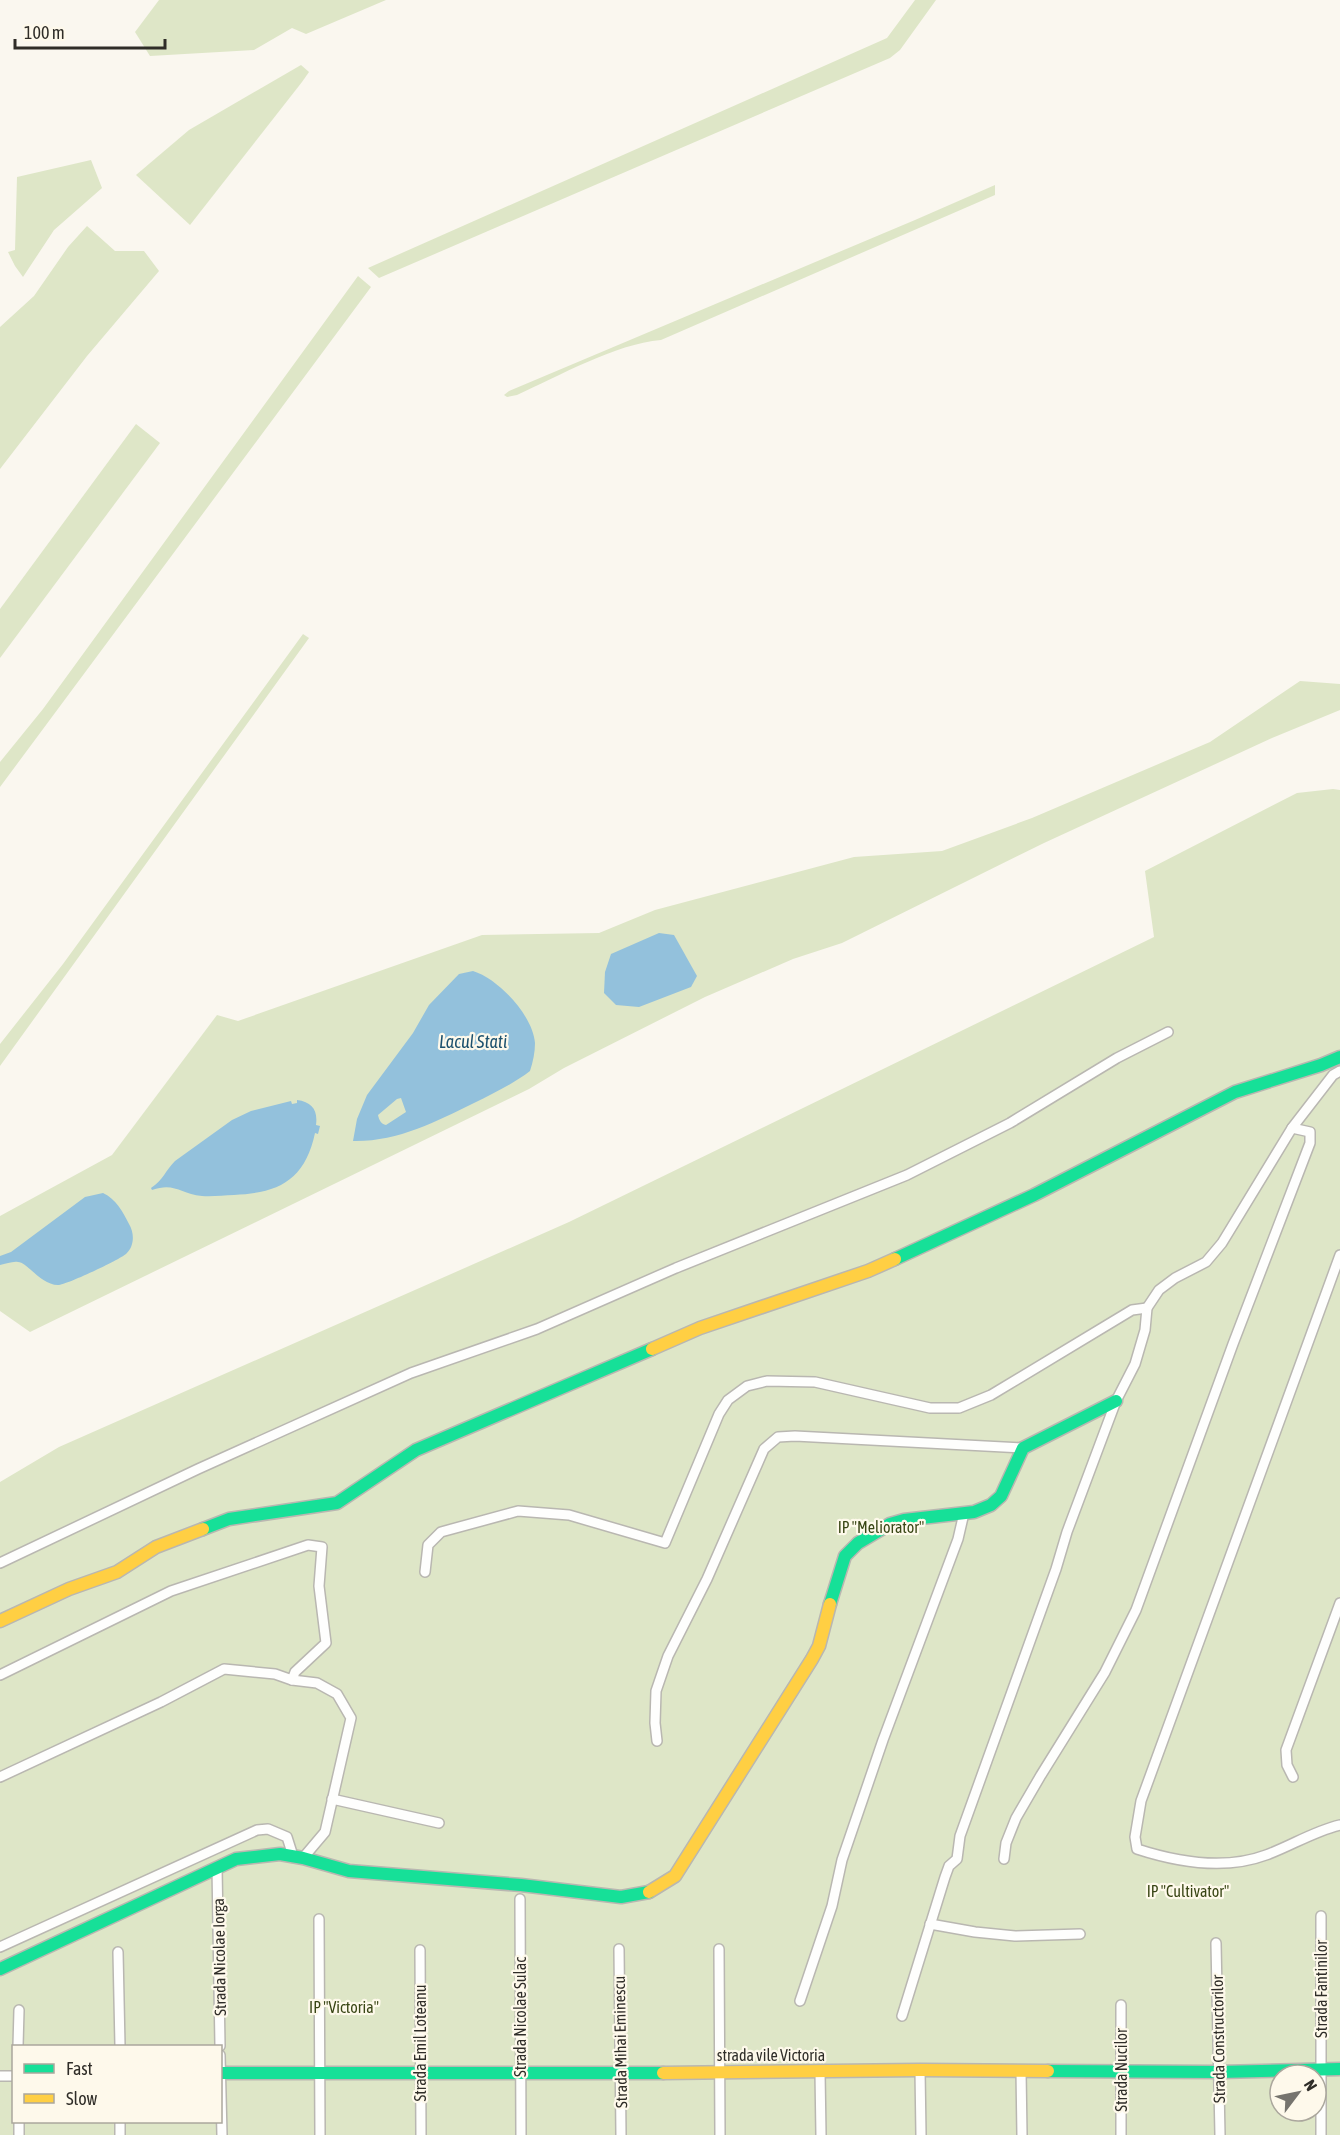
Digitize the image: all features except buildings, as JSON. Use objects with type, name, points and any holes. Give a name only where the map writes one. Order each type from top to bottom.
[{"type":"street","points":[[0,1563],[198,1469],[411,1373],[537,1329],[676,1268],[908,1175],[1010,1123],[1117,1058],[1167,1032]]},
{"type":"street","points":[[0,1621],[69,1589],[117,1572],[156,1547],[230,1519],[337,1503],[416,1450],[700,1328],[868,1271],[1034,1195],[1235,1092],[1340,1057]]},
{"type":"street","points":[[902,2016],[949,1866],[957,1859],[960,1836],[1116,1401],[1135,1364],[1145,1330],[1147,1308],[1159,1290],[1175,1278],[1206,1262],[1222,1243],[1292,1128],[1333,1075],[1340,1071]]},
{"type":"street","points":[[1004,1859],[1006,1843],[1016,1818],[1105,1672],[1136,1611],[1233,1344],[1310,1143],[1310,1132],[1292,1128]]},
{"type":"street","points":[[1340,1255],[1141,1801],[1135,1838],[1137,1849],[1209,1864],[1264,1856],[1340,1825]]},
{"type":"street","points":[[425,1572],[428,1545],[441,1532],[518,1511],[569,1515],[665,1543],[719,1414],[728,1400],[747,1386],[767,1381],[814,1382],[930,1408],[959,1407],[991,1395],[1132,1310],[1147,1308]]},
{"type":"street","points":[[657,1741],[656,1691],[668,1656],[707,1579],[764,1449],[778,1437],[1023,1448],[1116,1401]]},
{"type":"street","points":[[0,1969],[236,1859],[280,1854],[349,1871],[520,1885],[621,1897],[649,1892],[661,1886],[675,1876],[804,1675],[819,1646],[845,1556],[858,1543],[890,1524],[904,1520],[974,1512],[991,1505],[1001,1496],[1023,1448]]},
{"type":"street","points":[[800,2001],[832,1906],[842,1860],[883,1740],[958,1539],[964,1513]]},
{"type":"street","points":[[0,1675],[171,1591],[308,1545],[322,1547],[319,1586],[326,1643],[295,1672],[292,1680]]},
{"type":"street","points":[[1293,1777],[1287,1765],[1286,1750],[1340,1603]]},
{"type":"street","points":[[0,1777],[161,1702],[224,1669],[275,1674],[292,1680],[317,1683],[337,1694],[351,1718],[325,1832],[298,1857]]},
{"type":"street","points":[[332,1799],[439,1823]]},
{"type":"street","points":[[0,1947],[256,1830],[268,1829],[287,1837],[298,1857]]},
{"type":"street","name":"Strada Nicolae Iorga","points":[[217,1867],[220,2045]]},
{"type":"street","name":"Strada Nicolae Sulac","points":[[520,1899],[521,2135]]},
{"type":"street","name":"Strada Fantinilor","points":[[1321,1916],[1321,2063]]},
{"type":"street","points":[[319,1919],[320,2135]]},
{"type":"street","points":[[930,1924],[1015,1936],[1080,1934]]},
{"type":"street","name":"Strada Constructorilor","points":[[1216,1942],[1220,2135]]},
{"type":"street","points":[[719,1948],[720,2135]]},
{"type":"street","name":"Strada Mihai Eminescu","points":[[619,1949],[621,2135]]},
{"type":"street","name":"Strada Emil Loteanu","points":[[420,1950],[421,2135]]},
{"type":"street","points":[[118,1952],[120,2045]]},
{"type":"street","name":"Strada Nucilor","points":[[1121,2005],[1121,2135]]},
{"type":"street","points":[[18,2045],[19,2010]]},
{"type":"street","points":[[920,2070],[921,2135]]},
{"type":"street","name":"strada vile Victoria","points":[[222,2073],[621,2074],[920,2070],[1268,2071]]},
{"type":"street","points":[[1021,2071],[1022,2135]]},
{"type":"street","points":[[820,2072],[821,2135]]},
{"type":"green space","points":[[159,0],[386,0],[306,34],[292,28],[254,50],[150,56],[135,32]]},
{"type":"green space","points":[[915,0],[936,0],[900,50],[890,58],[379,278],[368,268],[887,38]]},
{"type":"green space","points":[[301,65],[309,72],[190,225],[136,175],[189,130]]},
{"type":"green space","points":[[91,160],[102,188],[54,230],[23,277],[8,252],[15,250],[17,177]]},
{"type":"green space","points":[[995,185],[995,195],[661,340],[606,354],[517,395],[507,397],[504,395],[509,391]]},
{"type":"green space","points":[[87,226],[115,251],[144,251],[159,271],[87,356],[0,469],[0,327],[34,296],[68,247]]},
{"type":"green space","points":[[358,276],[371,287],[0,787],[0,762],[43,709]]},
{"type":"green space","points":[[136,424],[160,443],[0,658],[0,609]]},
{"type":"green space","points":[[303,634],[309,638],[0,1066],[0,1044],[63,964]]},
{"type":"green space","points":[[1300,681],[1340,684],[1340,710],[1272,738],[1044,843],[842,943],[793,959],[705,997],[564,1068],[529,1089],[30,1332],[0,1311],[0,1216],[112,1155],[217,1015],[238,1021],[482,935],[599,933],[655,910],[854,857],[942,851],[1032,818],[1210,742]]},
{"type":"green space","name":"IP \"Meliorator\"","points":[[1340,790],[1340,2135],[0,2135],[0,1482],[59,1447],[569,1222],[1154,937],[1145,871],[1297,793]]},
{"type":"water","points":[[659,933],[674,935],[697,976],[691,987],[639,1007],[616,1005],[604,993],[605,972],[611,954]]},
{"type":"water","name":"Lacul Stati","points":[[473,971],[483,975],[504,990],[521,1010],[533,1032],[535,1043],[530,1071],[489,1096],[415,1130],[385,1138],[353,1141],[357,1119],[367,1095],[413,1033],[429,1005],[459,974]],"holes":[[[401,1098],[406,1112],[386,1125],[380,1122],[378,1115]]]},
{"type":"water","points":[[297,1100],[313,1108],[316,1125],[320,1126],[304,1162],[288,1181],[277,1187],[250,1194],[202,1196],[166,1187],[152,1190],[151,1188],[175,1161],[232,1120],[251,1111],[291,1101],[292,1104],[297,1103]]},
{"type":"water","points":[[103,1193],[119,1206],[131,1228],[132,1244],[126,1254],[92,1272],[58,1285],[40,1278],[22,1263],[0,1265],[0,1256],[11,1252],[85,1197]]},
{"type":"traffic: fast","points":[[895,1259],[1034,1195],[1235,1092],[1340,1057]]},
{"type":"traffic: fast","points":[[203,1529],[229,1519],[337,1503],[416,1450],[652,1349]]},
{"type":"traffic: fast","points":[[830,1604],[845,1556],[858,1543],[890,1524],[904,1520],[974,1512],[991,1505],[1001,1496],[1023,1448],[1116,1401]]},
{"type":"traffic: fast","points":[[0,1969],[236,1859],[280,1854],[349,1871],[521,1885],[621,1897],[649,1892]]},
{"type":"traffic: fast","points":[[1048,2071],[1219,2072],[1340,2069]]},
{"type":"traffic: fast","points":[[222,2073],[663,2073]]},
{"type":"traffic: slow","points":[[652,1349],[700,1328],[868,1271],[895,1259]]},
{"type":"traffic: slow","points":[[0,1621],[69,1589],[117,1572],[156,1547],[203,1529]]},
{"type":"traffic: slow","points":[[649,1892],[675,1876],[812,1659],[819,1646],[830,1604]]},
{"type":"traffic: slow","points":[[663,2073],[1048,2071]]},
{"type":"park label","name":"IP \"Cultivator\"","points":[[1188,1891]]},
{"type":"park label","name":"IP \"Victoria\"","points":[[344,2007]]}]
